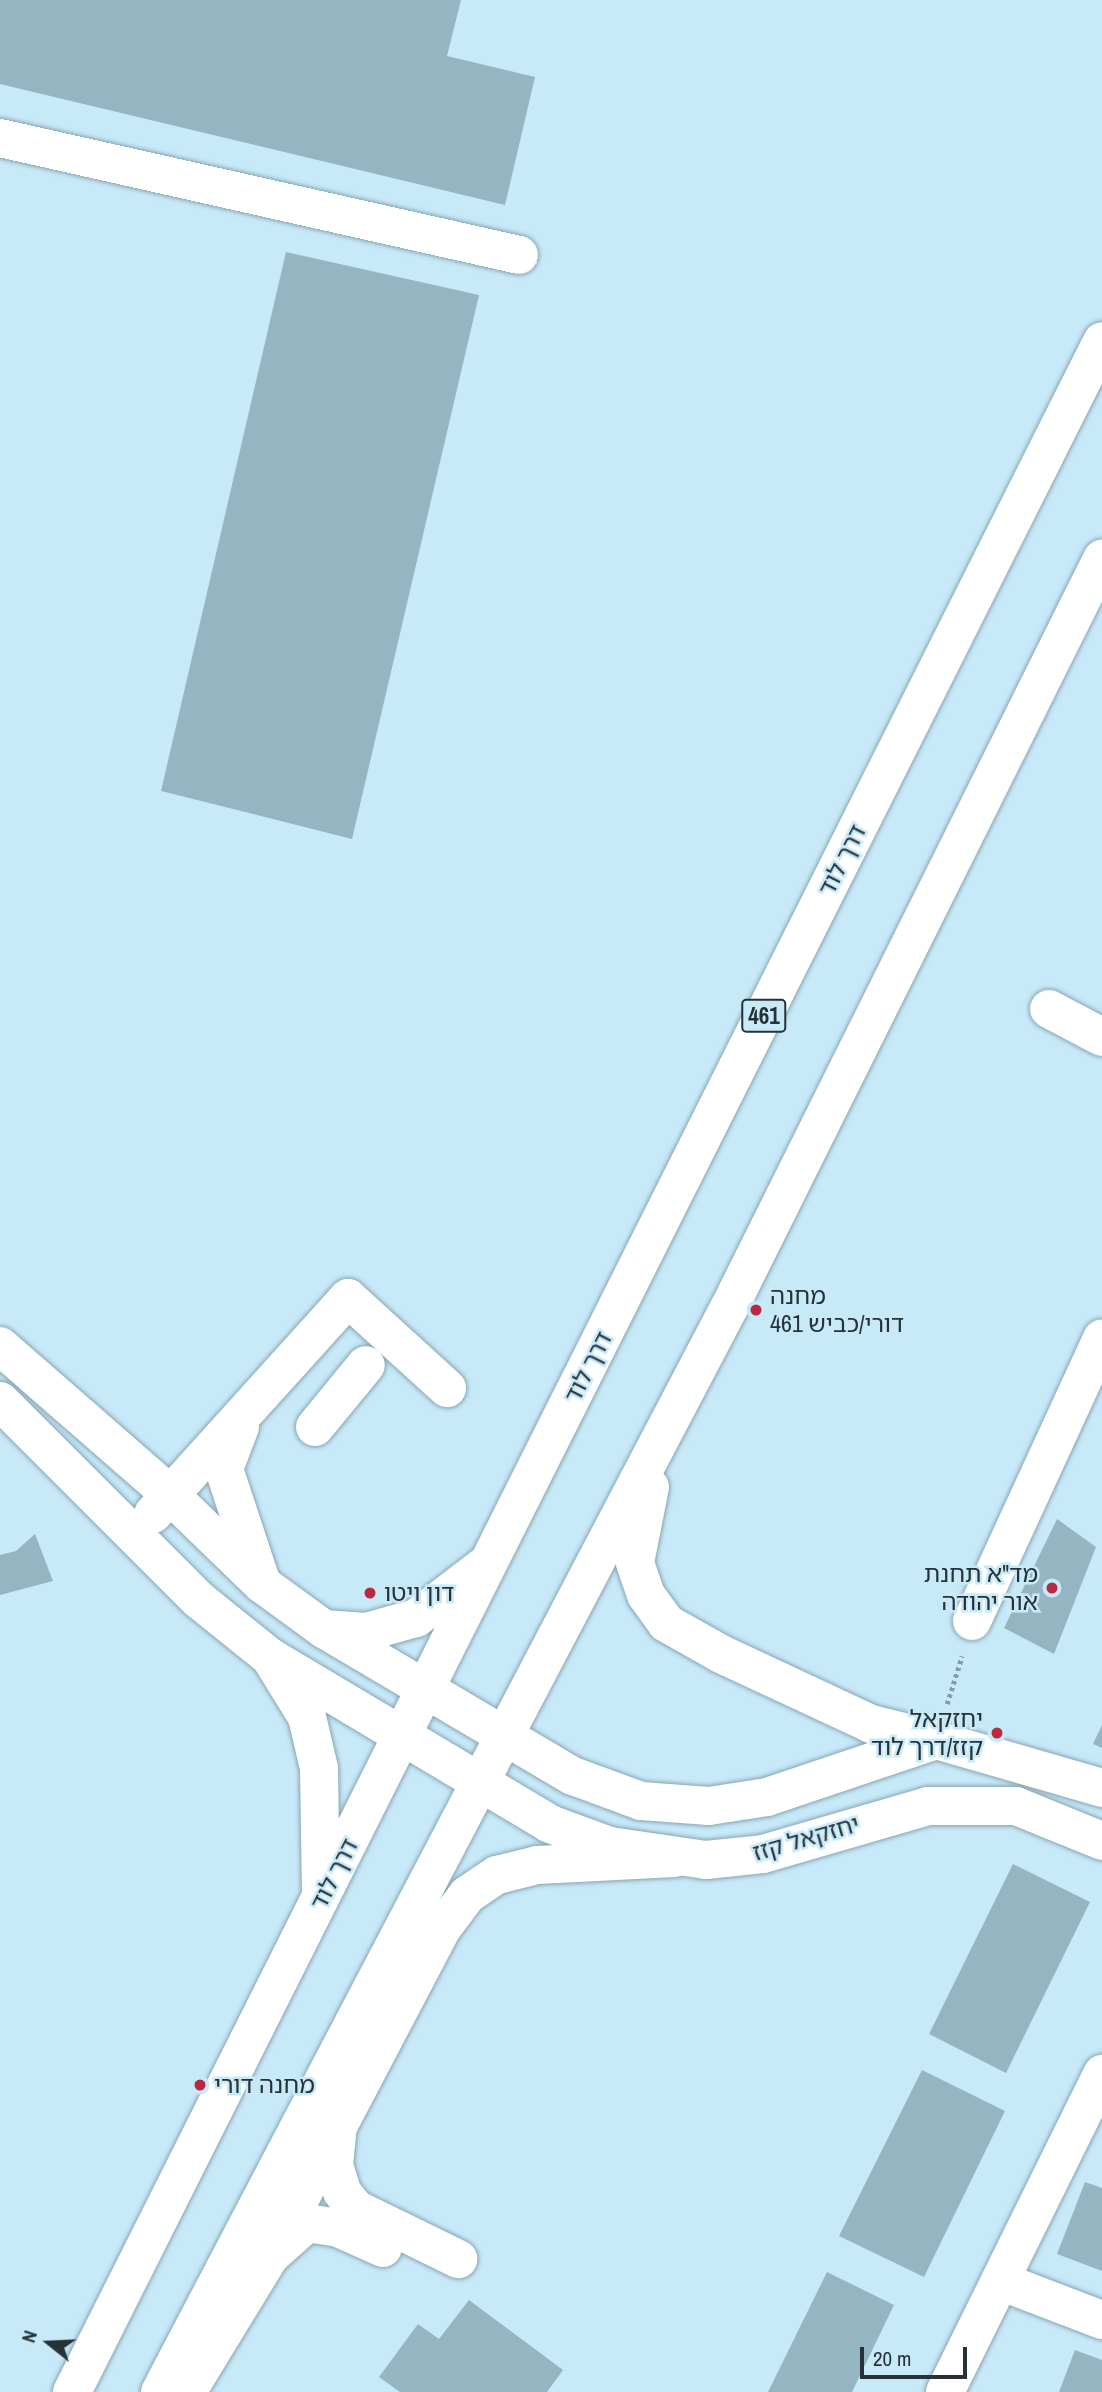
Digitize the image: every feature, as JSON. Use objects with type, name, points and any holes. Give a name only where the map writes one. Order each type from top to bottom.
[{"type":"main road","points":[[0,138],[519,255]]},
{"type":"main road","name":"דרך לוד","points":[[72,2392],[404,1738],[1102,341]]},
{"type":"main road","points":[[160,2392],[477,1784],[686,1391],[1102,559]]},
{"type":"main road","points":[[1049,1009],[1102,1037]]},
{"type":"main road","points":[[134,1534],[246,1414],[348,1298],[447,1388]]},
{"type":"main road","points":[[972,1621],[1102,1339]]},
{"type":"main road","name":"יחזקאל קזז","points":[[1,1346],[171,1495],[262,1584],[324,1629],[573,1776],[641,1801],[709,1806],[767,1797],[936,1740]]},
{"type":"main road","points":[[290,1364],[325,1415],[366,1365]]},
{"type":"main road","points":[[686,1391],[643,1505],[635,1563],[646,1595],[666,1623],[721,1654],[871,1724],[1102,1788]]},
{"type":"main road","points":[[0,1401],[134,1534],[155,1579],[199,1600],[270,1657],[307,1717],[319,1768],[321,1898]]},
{"type":"main road","points":[[246,1414],[224,1469],[262,1584]]},
{"type":"main road","points":[[155,1579],[201,1527]]},
{"type":"main road","points":[[324,1629],[366,1632],[416,1618],[492,1560]]},
{"type":"main road","name":"יחזקאל קזז","points":[[270,1657],[477,1784],[550,1824],[610,1846],[674,1858],[763,1854],[928,1806],[1016,1805],[1102,1841]]},
{"type":"main road","points":[[187,2392],[270,2256],[443,1927],[467,1895],[497,1875],[537,1865],[674,1858]]},
{"type":"main road","points":[[946,2392],[1102,2074]]},
{"type":"main road","points":[[270,2256],[307,2223],[322,2223],[454,2269],[356,2209],[342,2192],[334,2165],[338,2124]]},
{"type":"main road","points":[[1000,2280],[1102,2320]]},
{"type":"path","points":[[936,1740],[972,1621]]},
{"type":"building","points":[[0,0],[461,0],[447,56],[535,77],[505,205],[0,84]]},
{"type":"building","points":[[286,252],[479,295],[352,839],[161,791]]},
{"type":"building","name":"מד\"א תחנת אור יהודה","points":[[1057,1519],[1096,1547],[1054,1654],[1004,1628]]},
{"type":"building","points":[[35,1534],[53,1581],[0,1595],[0,1555],[16,1551]]},
{"type":"building","points":[[1102,1725],[1102,1748],[1093,1744]]},
{"type":"building","points":[[1013,1864],[1090,1902],[1006,2073],[929,2034]]},
{"type":"building","points":[[922,2070],[1005,2111],[924,2277],[839,2236]]},
{"type":"building","points":[[1085,2182],[1102,2188],[1102,2271],[1057,2254]]},
{"type":"building","points":[[827,2272],[894,2305],[852,2392],[768,2392]]},
{"type":"building","points":[[469,2300],[563,2370],[547,2392],[400,2392],[379,2377],[418,2324],[439,2339]]},
{"type":"building","points":[[1075,2350],[1102,2360],[1102,2392],[1059,2392]]},
{"type":"place","name":"מחנה דורי/כביש 461","points":[[756,1310]]},
{"type":"place","name":"מד\"א תחנת אור יהודה","points":[[1052,1588]]},
{"type":"place","name":"דון ויטו","points":[[370,1593]]},
{"type":"place","name":"יחזקאל קזז/דרך לוד","points":[[997,1733]]},
{"type":"place","name":"מחנה דורי","points":[[200,2085]]}]
